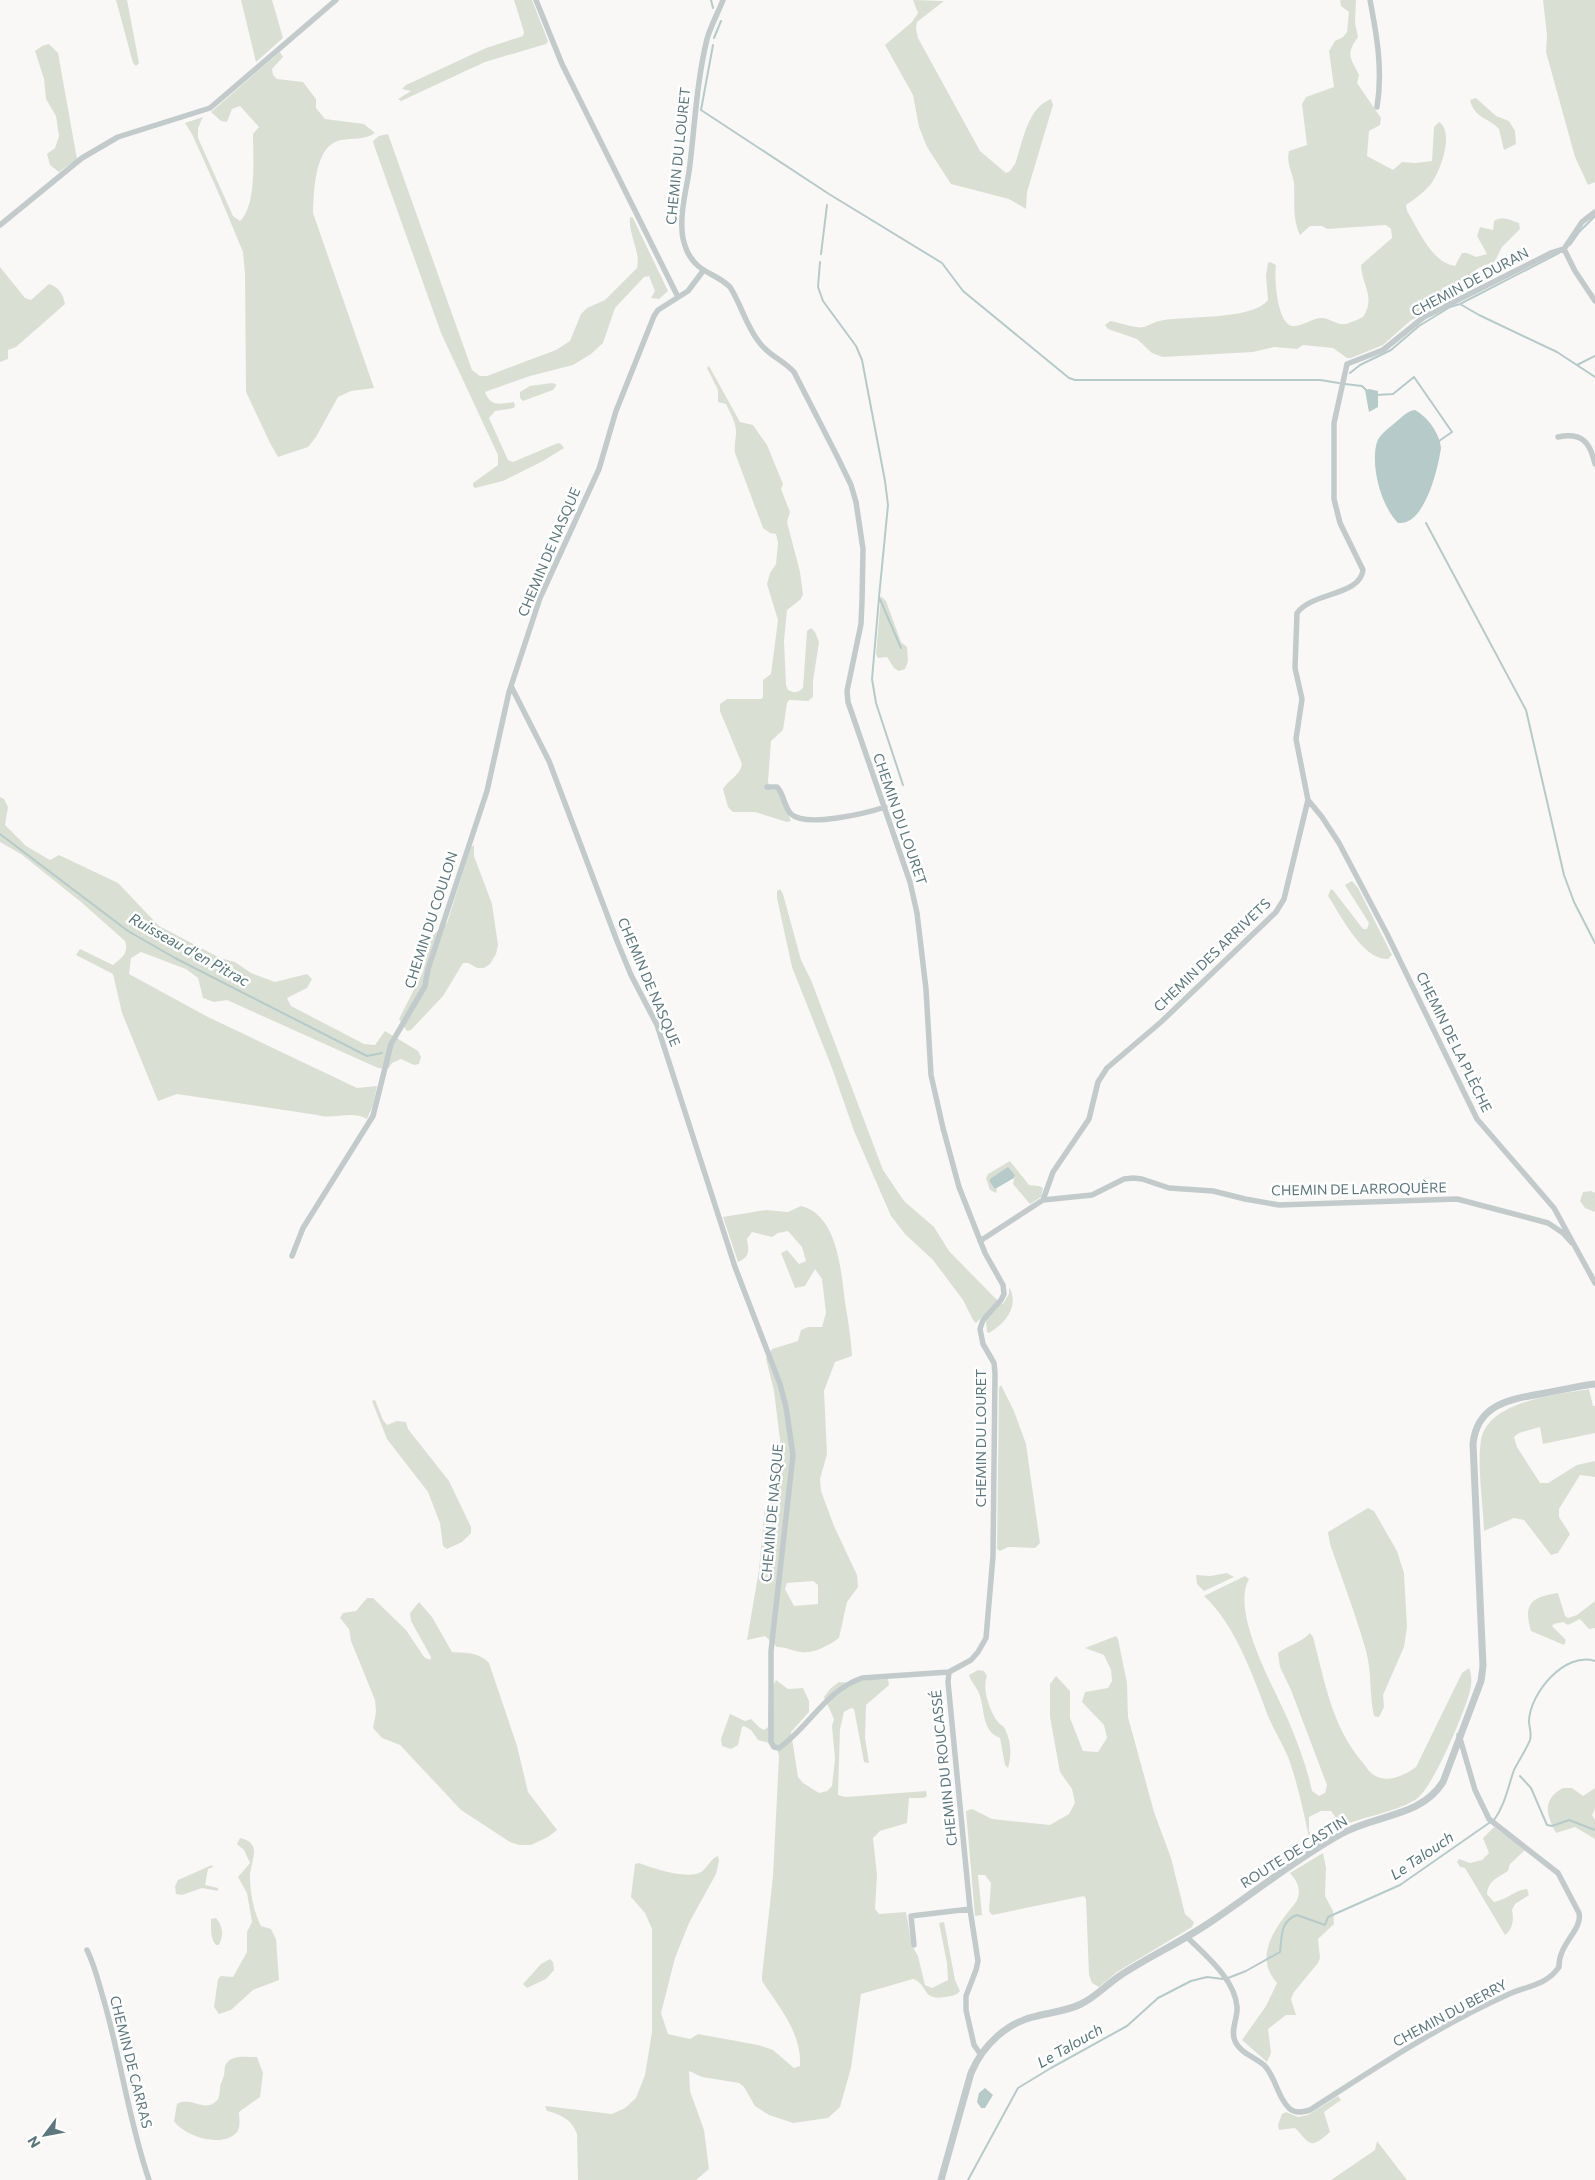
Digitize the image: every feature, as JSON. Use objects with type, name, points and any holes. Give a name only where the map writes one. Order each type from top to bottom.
[{"type":"street","points":[[0,226],[57,178],[104,144],[118,137],[210,108],[336,0]]},
{"type":"street","points":[[536,0],[562,64],[678,297]]},
{"type":"street","name":"CHEMIN DU LOURET","points":[[723,0],[710,29],[702,62],[682,227],[687,250],[692,260],[704,271],[724,282],[730,288],[758,341],[766,350],[787,364],[794,372],[851,485],[856,502],[863,549],[863,576],[861,624],[847,691],[848,702],[910,882],[917,913],[928,1015],[931,1075],[959,1187],[980,1241],[1003,1285],[1001,1300],[983,1320],[980,1329],[984,1344],[994,1363],[995,1373],[993,1556],[986,1638],[978,1652],[970,1660],[949,1672]]},
{"type":"street","points":[[1370,0],[1378,46],[1380,84],[1377,107]]},
{"type":"street","points":[[1595,212],[1582,222],[1564,249],[1575,271],[1595,300]]},
{"type":"street","name":"CHEMIN DE DURAN","points":[[1347,364],[1383,350],[1424,317],[1551,253],[1564,249]]},
{"type":"street","name":"CHEMIN DE NASQUE","points":[[704,271],[696,283],[658,310],[646,334],[616,411],[599,469],[540,598],[512,686],[549,761],[617,941],[631,975],[657,1025],[735,1267],[780,1384],[786,1407],[792,1455],[770,1665],[771,1742],[776,1748]]},
{"type":"street","name":"CHEMIN DES ARRIVETS","points":[[1043,1200],[1053,1172],[1089,1119],[1098,1082],[1106,1068],[1161,1022],[1281,905],[1308,800],[1296,739],[1302,699],[1294,668],[1297,613],[1306,603],[1354,585],[1362,576],[1363,570],[1340,523],[1334,500],[1334,423],[1347,364]]},
{"type":"street","points":[[1558,437],[1565,435],[1585,441],[1589,445],[1595,464]]},
{"type":"street","name":"CHEMIN DU COULON","points":[[292,1256],[303,1228],[373,1116],[391,1044],[425,986],[428,969],[487,791],[512,686]]},
{"type":"street","points":[[767,787],[777,787],[790,813],[800,818],[846,818],[885,807]]},
{"type":"street","name":"CHEMIN DE LA PLÈCHE","points":[[1308,800],[1339,843],[1391,943],[1477,1119],[1549,1201],[1595,1283]]},
{"type":"street","name":"CHEMIN DE LARROQUÈRE","points":[[1043,1200],[1092,1195],[1124,1180],[1133,1178],[1169,1188],[1213,1191],[1279,1205],[1458,1199],[1548,1223],[1563,1233],[1578,1250]]},
{"type":"street","points":[[980,1241],[1043,1200]]},
{"type":"street","name":"ROUTE DE CASTIN","points":[[941,2180],[972,2073],[981,2054],[992,2041],[1009,2027],[1035,2016],[1082,2004],[1121,1975],[1186,1937],[1286,1868],[1342,1834],[1367,1822],[1418,1807],[1428,1801],[1443,1782],[1481,1681],[1484,1658],[1473,1444],[1477,1427],[1486,1413],[1506,1401],[1595,1384]]},
{"type":"street","name":"CHEMIN DU ROUCASSÉ","points":[[776,1748],[782,1746],[830,1696],[849,1682],[862,1678],[949,1672],[948,1682],[970,1909],[978,1960],[966,1996],[966,2010],[974,2045],[981,2054]]},
{"type":"street","name":"CHEMIN DU BERRY","points":[[1186,1937],[1218,1968],[1230,1988],[1237,2006],[1235,2042],[1245,2052],[1264,2064],[1276,2082],[1288,2107],[1298,2112],[1310,2110],[1406,2050],[1496,2000],[1540,1984],[1548,1979],[1559,1966],[1559,1957],[1562,1950],[1579,1924],[1579,1913],[1558,1873],[1489,1819],[1475,1790],[1460,1735]]},
{"type":"street","points":[[914,1945],[911,1916],[970,1909]]},
{"type":"street","name":"CHEMIN DE CARRAS","points":[[87,1950],[110,2024],[149,2180]]},
{"type":"shaded area","points":[[116,0],[127,0],[139,63],[136,66],[133,63]]},
{"type":"shaded area","points":[[241,0],[272,0],[283,38],[256,62]]},
{"type":"shaded area","points":[[514,0],[532,0],[548,41],[546,44],[485,62],[401,101],[398,99],[411,91],[402,89],[406,85],[486,48],[523,36],[524,32]]},
{"type":"shaded area","points":[[913,0],[944,1],[917,22],[918,38],[980,151],[1006,173],[1015,164],[1031,118],[1043,103],[1051,99],[1053,105],[1027,192],[1026,209],[1009,199],[951,184],[927,147],[919,127],[913,95],[885,45],[912,22],[918,13]]},
{"type":"shaded area","points":[[1340,0],[1356,0],[1355,23],[1358,37],[1350,52],[1359,75],[1357,83],[1381,118],[1380,125],[1369,131],[1367,156],[1393,170],[1402,162],[1432,161],[1434,127],[1439,122],[1444,127],[1446,143],[1438,172],[1427,188],[1406,205],[1407,211],[1432,252],[1447,263],[1455,266],[1462,253],[1476,257],[1487,254],[1477,236],[1480,227],[1493,230],[1494,221],[1503,218],[1519,223],[1520,229],[1502,247],[1494,263],[1480,267],[1452,288],[1453,296],[1410,321],[1383,345],[1351,358],[1347,358],[1333,348],[1303,345],[1297,349],[1274,347],[1253,352],[1163,357],[1152,353],[1137,339],[1108,329],[1105,325],[1110,321],[1142,327],[1170,319],[1233,314],[1260,307],[1268,300],[1266,275],[1268,263],[1270,262],[1276,265],[1280,309],[1287,323],[1292,326],[1322,318],[1343,324],[1363,317],[1367,310],[1368,297],[1361,265],[1392,238],[1391,229],[1386,225],[1327,229],[1322,226],[1310,226],[1300,235],[1297,229],[1294,209],[1294,183],[1288,159],[1289,151],[1307,145],[1302,104],[1306,97],[1334,87],[1329,51],[1335,41],[1343,37],[1347,32],[1349,12],[1341,6]]},
{"type":"shaded area","points":[[1543,0],[1595,0],[1595,182],[1588,185],[1575,157],[1546,52],[1547,35]]},
{"type":"shaded area","points":[[49,44],[58,53],[77,159],[59,172],[50,165],[47,154],[55,148],[59,136],[56,116],[46,99],[44,79],[35,51]]},
{"type":"shaded area","points":[[280,52],[283,57],[272,69],[273,75],[277,79],[303,82],[316,99],[316,108],[325,119],[364,124],[375,133],[363,138],[341,140],[332,144],[325,151],[317,170],[313,213],[374,388],[351,391],[338,397],[316,437],[308,447],[278,457],[246,392],[245,274],[243,252],[192,134],[185,123],[203,117],[198,128],[198,138],[233,216],[240,221],[245,214],[252,193],[253,134],[259,127],[240,106],[232,109],[227,122],[221,121],[211,112]]},
{"type":"shaded area","points":[[1476,98],[1496,116],[1509,121],[1515,131],[1516,144],[1504,150],[1499,129],[1478,114],[1472,106],[1470,100]]},
{"type":"shaded area","points":[[388,134],[472,370],[480,376],[487,376],[556,350],[570,341],[581,314],[587,308],[605,300],[637,268],[638,262],[630,217],[633,218],[668,291],[659,299],[651,298],[655,291],[649,276],[644,277],[615,308],[603,343],[591,354],[573,365],[530,376],[485,392],[487,397],[493,402],[500,404],[514,402],[514,408],[495,411],[489,418],[508,460],[513,462],[558,443],[564,448],[503,481],[475,488],[473,486],[473,483],[498,465],[498,455],[441,333],[375,148],[373,141],[379,136]]},
{"type":"shaded area","points":[[0,267],[25,298],[31,300],[49,284],[60,291],[65,304],[16,347],[8,350],[8,359],[0,362]]},
{"type":"shaded area","points":[[709,366],[740,422],[753,425],[767,445],[783,484],[781,489],[790,512],[787,522],[800,572],[803,594],[801,599],[787,610],[784,641],[786,685],[788,690],[796,692],[803,688],[807,631],[811,628],[819,642],[813,681],[813,697],[808,701],[789,700],[783,730],[771,741],[768,782],[771,790],[778,792],[791,821],[787,822],[755,812],[733,812],[728,807],[723,789],[737,775],[742,764],[720,711],[720,704],[727,699],[761,699],[763,697],[763,680],[771,674],[778,620],[767,584],[770,573],[776,564],[778,543],[776,534],[770,533],[763,528],[735,453],[736,429],[734,421],[726,404],[718,402],[718,390],[707,368]]},
{"type":"shaded area","points":[[556,384],[553,390],[523,401],[520,398],[520,392],[530,386]]},
{"type":"shaded area","points":[[1365,390],[1378,391],[1378,407],[1369,412]]},
{"type":"shaded area","points":[[1415,410],[1432,426],[1441,448],[1437,469],[1423,506],[1416,515],[1407,521],[1398,523],[1392,516],[1378,485],[1375,451],[1378,439],[1382,434],[1405,414]]},
{"type":"shaded area","points":[[881,596],[886,601],[901,642],[907,647],[908,661],[905,669],[899,671],[894,668],[887,657],[878,658],[876,654]]},
{"type":"shaded area","points":[[0,797],[4,799],[8,807],[5,825],[26,846],[50,860],[59,855],[118,883],[159,926],[220,958],[235,962],[251,973],[275,982],[307,974],[312,979],[307,988],[287,998],[291,1006],[364,1044],[375,1045],[385,1031],[418,1051],[421,1057],[419,1064],[414,1065],[401,1059],[392,1063],[388,1069],[378,1068],[227,1000],[214,1002],[203,998],[198,978],[186,969],[141,952],[131,958],[129,974],[208,1017],[357,1088],[377,1086],[373,1105],[367,1119],[355,1115],[323,1116],[177,1094],[158,1101],[122,1013],[113,974],[76,955],[80,949],[113,965],[125,952],[125,941],[81,902],[21,854],[0,842]]},
{"type":"shaded area","points":[[474,845],[474,856],[492,904],[498,945],[496,954],[490,964],[484,968],[477,968],[468,963],[463,963],[443,996],[411,1030],[407,1031],[399,1019],[423,972],[431,937],[447,923],[471,847]]},
{"type":"shaded area","points":[[1352,881],[1358,888],[1392,955],[1388,959],[1379,958],[1361,945],[1328,896],[1331,889],[1333,890],[1363,929],[1367,929],[1369,923],[1345,885]]},
{"type":"shaded area","points":[[780,889],[801,960],[811,980],[883,1170],[904,1201],[934,1227],[949,1251],[1003,1304],[1009,1294],[1009,1287],[1013,1301],[1012,1308],[1005,1320],[989,1333],[987,1332],[986,1322],[982,1317],[976,1323],[973,1320],[963,1300],[933,1260],[905,1234],[891,1216],[854,1131],[832,1068],[792,967],[777,898],[777,891]]},
{"type":"shaded area","points":[[1010,1161],[1029,1185],[1043,1188],[1041,1197],[1030,1204],[1013,1184],[1015,1175],[995,1189],[997,1189],[996,1193],[990,1190],[986,1178],[988,1174]]},
{"type":"shaded area","points":[[1008,1167],[1015,1175],[1014,1178],[995,1189],[990,1179]]},
{"type":"shaded area","points":[[1591,1191],[1595,1193],[1595,1212],[1585,1208],[1580,1201],[1583,1192]]},
{"type":"shaded area","points":[[801,1206],[813,1211],[823,1220],[830,1232],[839,1260],[852,1356],[835,1362],[824,1391],[827,1454],[820,1479],[821,1491],[834,1526],[857,1575],[858,1587],[847,1602],[839,1638],[811,1652],[777,1647],[765,1636],[747,1640],[759,1570],[765,1507],[781,1448],[774,1391],[766,1359],[772,1349],[798,1341],[801,1330],[808,1327],[822,1327],[826,1313],[822,1279],[815,1269],[805,1286],[795,1288],[781,1253],[787,1250],[799,1264],[806,1261],[802,1247],[788,1231],[778,1233],[772,1237],[752,1232],[747,1239],[747,1256],[738,1262],[723,1217],[766,1210],[788,1212]],"holes":[[[813,1581],[818,1585],[818,1604],[794,1606],[785,1589],[787,1583]]]},
{"type":"shaded area","points":[[1001,1385],[1014,1411],[1026,1444],[1040,1543],[1035,1548],[1008,1547],[1000,1551],[997,1549],[999,1388]]},
{"type":"shaded area","points":[[1589,1389],[1593,1406],[1595,1406],[1595,1433],[1543,1444],[1540,1427],[1519,1433],[1514,1437],[1517,1447],[1540,1483],[1548,1483],[1577,1465],[1595,1461],[1595,1477],[1580,1475],[1559,1509],[1559,1517],[1570,1534],[1558,1553],[1551,1555],[1524,1520],[1514,1518],[1484,1531],[1480,1451],[1481,1440],[1486,1427],[1496,1416],[1526,1402]]},
{"type":"shaded area","points":[[375,1400],[387,1425],[397,1421],[406,1422],[408,1429],[449,1481],[471,1527],[471,1533],[462,1542],[447,1549],[443,1546],[440,1523],[428,1492],[387,1439],[372,1401]]},
{"type":"shaded area","points":[[1368,1508],[1374,1511],[1397,1551],[1404,1573],[1407,1627],[1404,1647],[1383,1695],[1384,1707],[1379,1717],[1374,1716],[1366,1651],[1330,1544],[1328,1532]]},
{"type":"shaded area","points":[[1227,1573],[1234,1577],[1204,1591],[1197,1584],[1196,1575],[1210,1576]]},
{"type":"shaded area","points":[[1245,1576],[1249,1579],[1245,1593],[1245,1611],[1250,1630],[1265,1671],[1296,1739],[1312,1791],[1319,1796],[1325,1793],[1327,1785],[1291,1690],[1280,1667],[1278,1653],[1310,1633],[1313,1637],[1331,1704],[1344,1735],[1370,1771],[1379,1778],[1385,1779],[1407,1773],[1416,1767],[1462,1673],[1469,1668],[1471,1685],[1462,1715],[1439,1767],[1422,1794],[1415,1800],[1398,1808],[1342,1826],[1331,1811],[1321,1811],[1309,1817],[1309,1832],[1317,1838],[1310,1842],[1298,1788],[1288,1757],[1268,1716],[1250,1669],[1234,1636],[1225,1621],[1204,1596]]},
{"type":"shaded area","points":[[1558,1593],[1565,1616],[1568,1618],[1577,1615],[1595,1601],[1595,1628],[1589,1629],[1580,1619],[1568,1625],[1563,1622],[1552,1626],[1566,1640],[1564,1645],[1531,1631],[1528,1614],[1531,1603],[1535,1600]]},
{"type":"shaded area","points":[[367,1598],[373,1598],[406,1630],[424,1657],[430,1660],[431,1657],[411,1621],[410,1613],[419,1602],[432,1617],[452,1652],[477,1655],[489,1663],[517,1746],[528,1792],[557,1830],[548,1837],[531,1845],[519,1845],[510,1842],[461,1810],[400,1745],[382,1738],[373,1728],[376,1712],[375,1700],[351,1641],[349,1629],[340,1618],[343,1613],[356,1611]]},
{"type":"shaded area","points":[[1116,1636],[1127,1683],[1128,1717],[1154,1812],[1171,1858],[1185,1914],[1194,1922],[1192,1927],[1117,1972],[1099,1987],[1092,1983],[1089,1975],[1086,1899],[1084,1896],[992,1915],[989,1911],[991,1883],[985,1875],[978,1875],[982,1915],[975,1916],[966,1811],[972,1809],[992,1819],[1050,1825],[1069,1814],[1075,1803],[1072,1789],[1060,1772],[1050,1717],[1050,1684],[1056,1676],[1070,1691],[1070,1718],[1083,1751],[1098,1752],[1107,1738],[1104,1725],[1082,1702],[1085,1692],[1108,1688],[1112,1681],[1111,1670],[1104,1655],[1085,1648]]},
{"type":"shaded area","points":[[978,1670],[984,1671],[987,1676],[985,1687],[991,1711],[1005,1729],[1009,1738],[1008,1768],[1005,1765],[1000,1738],[989,1730],[986,1724],[978,1691],[969,1675]]},
{"type":"shaded area","points":[[888,1679],[889,1685],[866,1705],[865,1738],[869,1763],[864,1762],[854,1709],[851,1708],[844,1712],[840,1729],[838,1795],[846,1797],[926,1791],[927,1796],[924,1798],[909,1798],[907,1823],[880,1831],[873,1838],[877,1875],[875,1909],[879,1914],[906,1912],[912,1946],[918,1956],[925,1985],[932,1988],[948,1980],[947,1963],[939,1923],[944,1922],[955,1980],[960,1991],[951,1996],[932,1997],[913,1979],[861,1994],[851,2068],[840,2107],[828,2118],[793,2123],[769,2115],[755,2106],[744,2087],[739,2083],[702,2077],[689,2071],[690,2091],[704,2130],[709,2169],[696,2180],[578,2180],[577,2134],[575,2129],[565,2118],[547,2111],[545,2106],[612,2114],[625,2108],[636,2098],[645,2075],[652,2032],[652,1929],[645,1913],[631,1897],[635,1864],[639,1863],[652,1868],[688,1875],[701,1872],[718,1856],[719,1861],[716,1874],[689,1923],[675,1958],[661,2013],[668,2034],[690,2039],[698,2034],[758,2045],[773,2050],[794,2068],[800,2066],[800,2054],[793,2031],[762,1981],[773,1876],[779,1756],[776,1745],[758,1740],[751,1730],[744,1726],[742,1727],[738,1745],[731,1749],[722,1746],[721,1739],[730,1714],[745,1721],[751,1719],[764,1730],[768,1727],[770,1697],[776,1680],[788,1689],[803,1688],[809,1701],[809,1712],[791,1732],[798,1777],[803,1783],[819,1793],[827,1791],[832,1786],[835,1759],[832,1726],[834,1719],[824,1697],[839,1682],[852,1683]]},
{"type":"shaded area","points":[[1563,1788],[1572,1788],[1583,1796],[1595,1788],[1595,1809],[1592,1815],[1595,1820],[1595,1839],[1575,1827],[1556,1833],[1548,1814],[1548,1808],[1552,1797]]},
{"type":"shaded area","points":[[1494,1827],[1525,1850],[1510,1864],[1508,1871],[1491,1883],[1487,1894],[1494,1902],[1527,1889],[1529,1895],[1515,1904],[1512,1910],[1512,1924],[1510,1930],[1505,1935],[1465,1868],[1460,1867],[1457,1862],[1459,1859],[1470,1863],[1482,1860],[1489,1853],[1483,1838]]},
{"type":"shaded area","points":[[240,1838],[247,1840],[254,1849],[250,1877],[253,1902],[261,1926],[271,1929],[276,1939],[279,1980],[253,1990],[231,2010],[219,2014],[214,2007],[218,1979],[221,1976],[233,1977],[247,1952],[247,1932],[252,1922],[247,1893],[238,1877],[250,1863],[244,1850],[237,1844]]},
{"type":"shaded area","points":[[1323,1853],[1326,1868],[1325,1896],[1333,1911],[1334,1924],[1318,1939],[1320,1958],[1318,1963],[1294,1992],[1291,1999],[1296,2015],[1286,2015],[1268,2029],[1271,2053],[1267,2062],[1242,2040],[1266,2006],[1277,1983],[1271,1975],[1268,1966],[1268,1949],[1274,1932],[1299,1895],[1295,1879],[1290,1873]]},
{"type":"shaded area","points":[[212,1865],[213,1867],[208,1869],[205,1885],[218,1888],[218,1891],[202,1888],[182,1895],[176,1894],[175,1886],[178,1880]]},
{"type":"shaded area","points":[[216,1918],[222,1931],[219,1945],[216,1945],[214,1942],[211,1933],[211,1919]]},
{"type":"shaded area","points":[[550,1959],[553,1962],[554,1970],[546,1979],[527,1988],[523,1984],[541,1964]]},
{"type":"shaded area","points":[[239,2057],[257,2057],[263,2073],[260,2097],[239,2112],[238,2130],[231,2137],[223,2140],[214,2140],[195,2136],[174,2121],[177,2104],[187,2102],[209,2105],[217,2100],[227,2062]]},
{"type":"shaded area","points":[[985,2088],[993,2095],[985,2108],[981,2108],[977,2102],[979,2093]]},
{"type":"shaded area","points":[[1338,2096],[1341,2100],[1324,2112],[1330,2132],[1318,2142],[1310,2143],[1295,2128],[1279,2130],[1278,2125],[1282,2114],[1286,2112],[1298,2117],[1308,2115]]},
{"type":"shaded area","points":[[1377,2141],[1407,2180],[1331,2180],[1375,2150]]},
{"type":"waterway","points":[[711,0],[713,8]]},
{"type":"waterway","points":[[714,38],[721,21]]},
{"type":"waterway","points":[[713,45],[701,110],[829,194],[942,263],[963,291],[1069,378],[1075,380],[1320,380],[1339,383]]},
{"type":"waterway","points":[[821,254],[827,205]]},
{"type":"waterway","points":[[1570,245],[1579,232],[1595,216]]},
{"type":"waterway","points":[[1350,373],[1360,365],[1391,350],[1419,326],[1450,307],[1460,304],[1559,253]]},
{"type":"waterway","points":[[820,262],[818,287],[823,301],[856,346],[862,360],[888,505],[879,597],[901,648]]},
{"type":"waterway","points":[[1460,304],[1557,352],[1595,377]]},
{"type":"waterway","points":[[1577,365],[1595,356]]},
{"type":"waterway","points":[[1377,395],[1393,394],[1414,377],[1452,432],[1439,441]]},
{"type":"waterway","points":[[1345,384],[1362,386],[1366,390]]},
{"type":"waterway","points":[[1426,523],[1526,710],[1564,875],[1574,902],[1595,943]]},
{"type":"waterway","points":[[879,598],[872,679],[876,703],[903,785]]},
{"type":"waterway","name":"Ruisseau d'en Pitrac","points":[[0,834],[128,931],[175,958],[367,1056],[382,1053]]},
{"type":"waterway","name":"Le Talouch","points":[[1494,1820],[1504,1802],[1514,1770],[1530,1740],[1529,1721],[1531,1710],[1542,1687],[1561,1668],[1572,1662],[1595,1661]]},
{"type":"waterway","points":[[1520,1776],[1531,1788],[1547,1825],[1552,1826],[1569,1820],[1595,1830]]},
{"type":"waterway","name":"Le Talouch","points":[[1228,1978],[1246,1971],[1280,1952],[1283,1930],[1287,1921],[1291,1918],[1297,1915],[1325,1925],[1328,1917],[1400,1885],[1489,1823]]},
{"type":"waterway","name":"Le Talouch","points":[[968,2180],[1018,2088],[1127,2026],[1158,1998],[1191,1981],[1207,1977],[1223,1979]]}]
